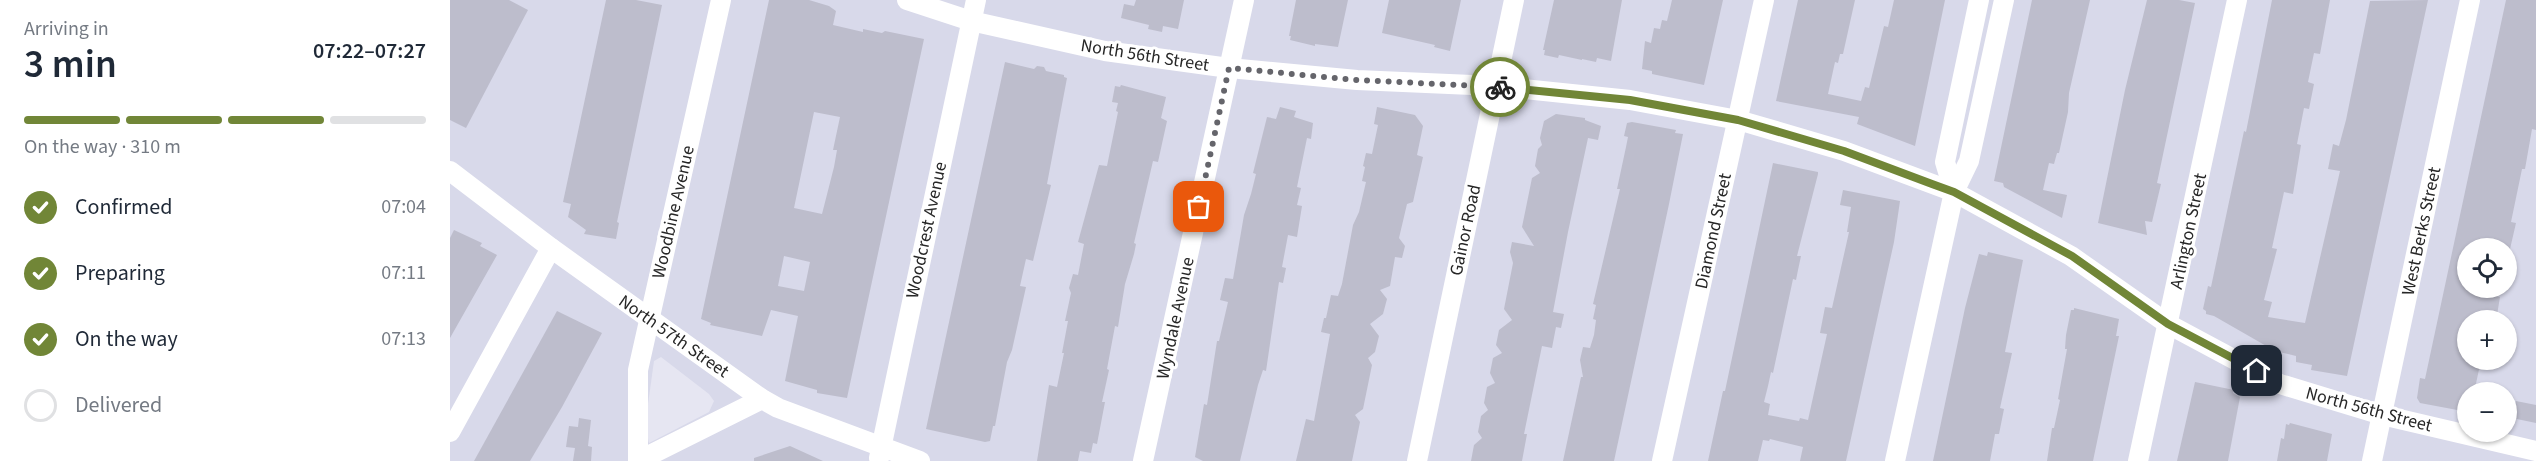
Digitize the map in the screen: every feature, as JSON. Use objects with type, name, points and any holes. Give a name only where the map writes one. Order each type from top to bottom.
[{"type":"street","name":"Woodbine Avenue","points":[[638,461],[638,370],[721,0]]},
{"type":"street","name":"North 56th Street","points":[[907,0],[971,21],[1105,51],[1229,68],[1357,80],[1495,86],[1630,100],[1738,120],[1844,151],[1954,192],[2072,256],[2168,324],[2280,384],[2382,415],[2536,451]]},
{"type":"street","name":"Woodcrest Avenue","points":[[879,454],[976,0]]},
{"type":"street","name":"Wyndale Avenue","points":[[1143,461],[1244,0]]},
{"type":"street","name":"Gainor Road","points":[[1418,461],[1514,0]]},
{"type":"street","name":"Diamond Street","points":[[1662,461],[1764,0]]},
{"type":"street","points":[[1954,192],[1945,162],[1979,0]]},
{"type":"street","points":[[1895,461],[1954,192],[1970,161],[2004,0]]},
{"type":"street","name":"Arlington Street","points":[[2138,461],[2237,0]]},
{"type":"street","name":"West Berks Street","points":[[2372,461],[2470,0]]},
{"type":"street","name":"North 57th Street","points":[[450,171],[649,320],[762,399],[879,454],[920,461]]},
{"type":"street","points":[[450,432],[551,248]]},
{"type":"street","points":[[638,461],[762,399]]},
{"type":"shaded area","points":[[661,357],[709,394],[714,401],[709,412],[649,443],[645,426],[654,361]]},
{"type":"building","points":[[450,0],[509,0],[528,10],[466,128],[450,120]]},
{"type":"building","points":[[606,0],[636,0],[662,5],[617,222],[619,223],[616,239],[584,234],[586,230],[568,217],[571,204],[563,202]]},
{"type":"building","points":[[769,0],[809,0],[829,6],[836,11],[833,25],[863,32],[863,29],[882,33],[885,31],[924,39],[847,398],[817,393],[817,390],[785,381],[798,316],[771,310],[762,336],[710,325],[711,323],[701,319]],"holes":[[[814,112],[840,117],[833,150],[837,150],[834,167],[822,214],[794,208]],[[784,256],[810,262],[804,291],[778,286]]]},
{"type":"building","points":[[1136,0],[1184,0],[1178,29],[1163,26],[1162,32],[1148,29],[1149,25],[1121,18],[1124,4],[1134,6]]},
{"type":"building","points":[[1296,0],[1348,0],[1338,47],[1315,44],[1315,46],[1290,40]]},
{"type":"building","points":[[1389,0],[1461,0],[1450,51],[1434,47],[1435,45],[1382,33]]},
{"type":"building","points":[[1554,0],[1622,0],[1611,61],[1597,58],[1596,62],[1559,55],[1558,58],[1544,55],[1545,50],[1543,50]]},
{"type":"building","points":[[1672,0],[1723,0],[1704,85],[1652,74],[1652,71],[1642,69],[1645,41],[1651,43],[1654,28],[1660,29],[1662,20],[1667,21]]},
{"type":"building","points":[[1798,0],[1855,0],[1843,54],[1840,54],[1838,63],[1835,62],[1828,94],[1861,101],[1865,87],[1869,88],[1884,26],[1888,27],[1894,0],[1945,0],[1915,146],[1857,124],[1859,117],[1776,101]]},
{"type":"building","points":[[2032,0],[2090,0],[2069,93],[2068,112],[2059,153],[2057,153],[2054,164],[2049,163],[2043,190],[2067,195],[2062,218],[2004,187],[2003,183],[1994,181]]},
{"type":"building","points":[[2147,0],[2179,0],[2195,3],[2157,183],[2161,184],[2152,222],[2145,221],[2147,235],[2098,223],[2125,90]]},
{"type":"building","points":[[2272,0],[2330,0],[2320,54],[2314,53],[2308,82],[2314,84],[2309,109],[2304,108],[2297,144],[2301,145],[2293,194],[2284,192],[2272,248],[2277,249],[2264,300],[2272,302],[2268,317],[2305,323],[2340,171],[2328,169],[2333,144],[2339,146],[2346,120],[2370,1],[2428,0],[2347,376],[2311,370],[2312,365],[2296,362],[2296,356],[2275,351],[2214,316],[2206,314],[2203,309],[2208,286],[2211,287],[2244,131],[2246,132]]},
{"type":"building","points":[[2506,0],[2536,0],[2536,130],[2532,129],[2525,169],[2522,169],[2511,222],[2516,223],[2513,238],[2457,238],[2457,298],[2500,298],[2498,310],[2457,310],[2457,370],[2479,370],[2476,382],[2457,382],[2457,410],[2420,403],[2417,398],[2420,378],[2425,379]]},
{"type":"building","points":[[1005,62],[1034,69],[1037,66],[1044,67],[1046,71],[1064,75],[1067,78],[1047,184],[1051,185],[1033,261],[1026,259],[1020,286],[1026,287],[1012,350],[1007,362],[995,426],[993,426],[990,441],[985,442],[926,429]]},
{"type":"building","points":[[1121,85],[1166,97],[1161,118],[1167,121],[1158,162],[1153,161],[1134,243],[1136,244],[1134,254],[1125,284],[1118,327],[1115,326],[1097,444],[1093,443],[1091,453],[1080,451],[1078,461],[1037,461],[1049,385],[1057,387],[1064,353],[1062,353],[1068,321],[1065,321],[1071,293],[1069,288],[1073,274],[1078,275],[1084,244],[1078,242],[1099,165],[1107,166],[1118,112],[1116,111],[1118,103],[1112,102],[1115,86],[1120,87]]},
{"type":"building","points":[[1280,107],[1296,111],[1294,117],[1313,123],[1311,139],[1307,138],[1297,187],[1301,188],[1297,205],[1302,206],[1297,237],[1288,235],[1282,267],[1286,268],[1283,283],[1279,282],[1266,371],[1263,370],[1258,385],[1240,461],[1203,461],[1195,457],[1204,404],[1207,405],[1217,341],[1219,341],[1228,302],[1220,300],[1225,278],[1233,279],[1244,215],[1256,174],[1253,173],[1267,117],[1276,119]]},
{"type":"building","points":[[1377,107],[1415,115],[1423,126],[1417,155],[1423,157],[1413,202],[1407,204],[1399,238],[1405,246],[1402,258],[1395,257],[1390,286],[1380,290],[1387,299],[1383,314],[1370,324],[1379,336],[1375,352],[1368,358],[1372,365],[1363,409],[1355,415],[1360,422],[1352,461],[1296,461],[1306,419],[1314,421],[1330,334],[1321,332],[1331,295],[1338,296],[1342,284],[1353,225],[1359,212],[1366,182],[1362,181],[1365,167],[1363,166],[1366,153],[1372,154],[1378,125],[1374,124]]},
{"type":"building","points":[[1556,114],[1585,118],[1601,126],[1598,140],[1588,138],[1568,232],[1553,312],[1564,314],[1561,328],[1556,327],[1552,348],[1542,346],[1524,434],[1527,434],[1522,461],[1471,461],[1474,445],[1482,438],[1478,432],[1481,416],[1488,410],[1484,403],[1487,387],[1495,383],[1490,373],[1493,358],[1502,353],[1496,345],[1499,330],[1512,320],[1504,309],[1513,263],[1510,252],[1512,242],[1534,246],[1522,227],[1532,178],[1540,173],[1535,166],[1538,149],[1542,145],[1540,138],[1544,121]]},
{"type":"building","points":[[1627,123],[1676,130],[1675,133],[1683,134],[1669,204],[1614,461],[1563,461],[1581,377],[1583,377],[1580,360],[1583,347],[1590,348],[1594,335],[1596,320],[1593,319],[1596,305],[1593,304],[1620,189],[1617,189],[1628,137],[1624,136]]},
{"type":"building","points":[[1773,163],[1818,172],[1818,174],[1797,256],[1801,256],[1796,280],[1793,279],[1773,373],[1771,372],[1764,402],[1770,404],[1768,415],[1799,421],[1800,418],[1808,420],[1827,334],[1820,333],[1825,307],[1832,308],[1849,232],[1847,232],[1851,207],[1840,205],[1843,190],[1900,201],[1894,242],[1846,461],[1800,461],[1803,447],[1770,439],[1769,441],[1763,440],[1758,461],[1708,461]]},
{"type":"building","points":[[454,230],[482,243],[480,246],[497,255],[450,338],[450,238]]},
{"type":"building","points":[[1988,252],[2023,260],[2005,352],[2012,353],[2000,408],[2004,409],[1999,434],[1995,434],[1990,461],[1933,461],[1965,308],[1979,254],[1987,256]]},
{"type":"building","points":[[2074,308],[2119,319],[2116,336],[2119,336],[2093,461],[2047,461],[2052,428],[2054,428],[2060,400],[2058,399],[2067,349],[2065,349],[2066,335],[2071,310]]},
{"type":"building","points":[[557,311],[602,333],[562,407],[530,461],[474,461]]},
{"type":"building","points":[[2195,382],[2234,390],[2233,393],[2240,397],[2228,461],[2177,461]]},
{"type":"building","points":[[2517,401],[2536,405],[2536,423],[2517,419]]},
{"type":"building","points":[[579,418],[591,420],[588,446],[592,447],[591,461],[573,461],[575,448],[566,447],[569,426],[578,427]]},
{"type":"building","points":[[2290,423],[2332,434],[2327,461],[2277,461],[2281,438],[2284,439],[2286,424]]},
{"type":"building","points":[[790,446],[823,461],[754,461],[754,458]]},
{"type":"way so far","points":[[1199,207],[1229,68],[1357,80],[1500,87]]},
{"type":"route","points":[[1500,87],[1630,100],[1738,120],[1844,151],[1954,192],[2072,256],[2168,324],[2257,371]]}]
